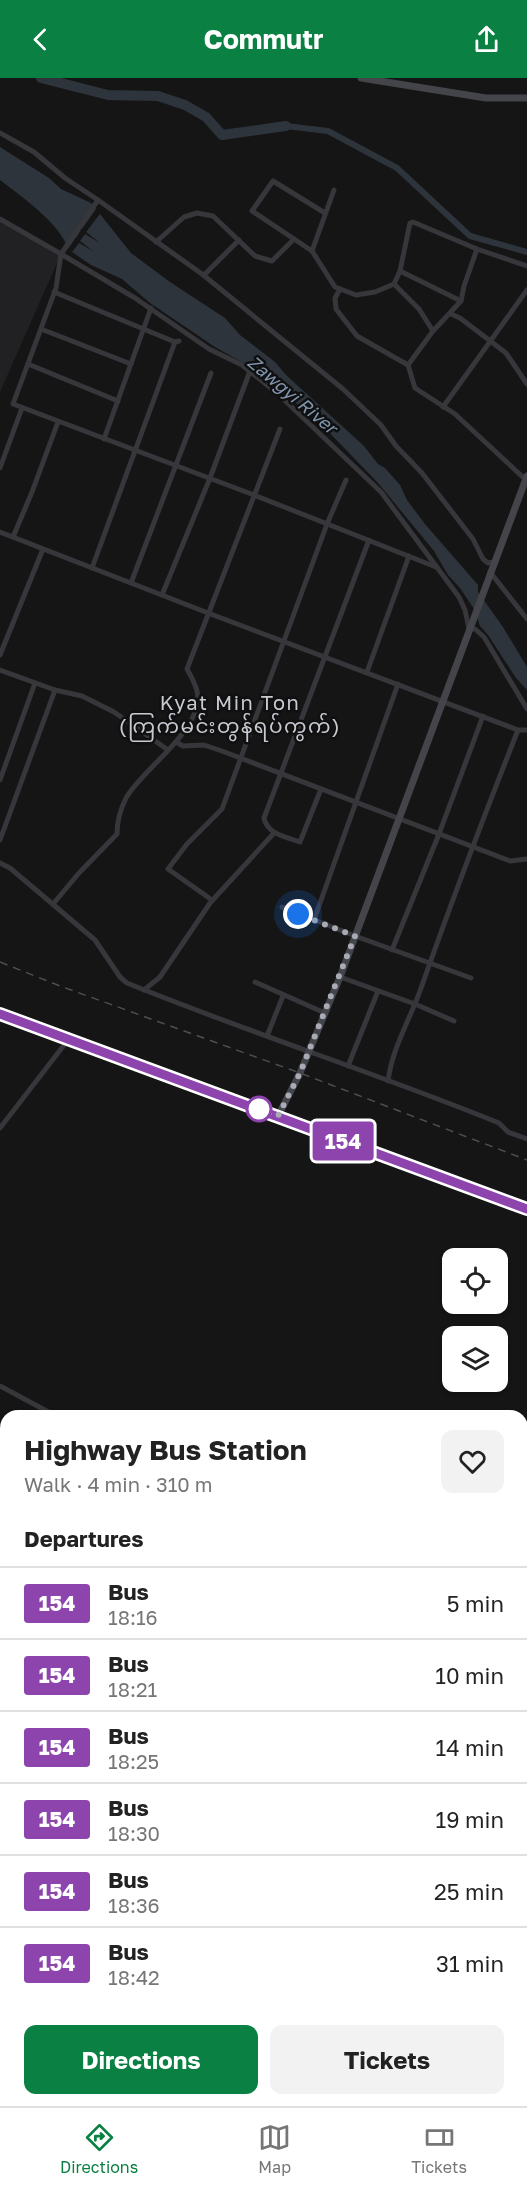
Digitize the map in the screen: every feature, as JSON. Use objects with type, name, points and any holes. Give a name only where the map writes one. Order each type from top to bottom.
[{"type":"highway","points":[[0,1014],[527,1209]]},
{"type":"street","points":[[361,78],[489,98],[527,98]]},
{"type":"street","points":[[0,133],[34,152],[65,178],[204,275],[343,389],[381,425],[396,446],[422,473],[473,539],[483,559],[488,563],[494,562]]},
{"type":"street","points":[[326,213],[273,181],[252,211],[312,251],[335,287],[357,295],[375,292],[394,284],[400,271],[410,223],[413,222],[477,249],[527,266]]},
{"type":"street","points":[[312,251],[334,190]]},
{"type":"street","points":[[98,200],[61,254],[54,292],[42,330],[13,404],[437,567]]},
{"type":"street","points":[[156,242],[184,217],[197,213],[213,216],[255,256],[272,261],[294,239]]},
{"type":"street","points":[[0,219],[151,308],[209,349],[242,365],[277,393],[381,492],[459,597],[470,625],[484,638],[527,709]]},
{"type":"street","points":[[204,275],[239,240]]},
{"type":"street","points":[[408,365],[433,331],[461,302],[477,249]]},
{"type":"street","points":[[400,271],[461,302]]},
{"type":"street","points":[[394,284],[419,309],[433,331]]},
{"type":"street","points":[[278,1116],[300,1073],[340,978],[470,625],[527,479],[477,433],[415,388],[408,365],[357,336],[336,309],[335,298],[340,289]]},
{"type":"street","points":[[443,407],[527,290]]},
{"type":"street","points":[[54,292],[177,342],[92,568]]},
{"type":"street","points":[[104,439],[151,308]]},
{"type":"street","points":[[451,314],[460,318],[506,353],[527,384]]},
{"type":"street","points":[[42,330],[131,364]]},
{"type":"street","points":[[28,364],[118,401]]},
{"type":"street","points":[[162,595],[210,478],[250,371]]},
{"type":"street","points":[[131,583],[211,373]]},
{"type":"street","points":[[0,468],[22,408]]},
{"type":"street","points":[[13,537],[58,422]]},
{"type":"street","points":[[53,904],[117,834],[117,818],[127,797],[153,764],[176,742],[194,714],[198,703],[197,691],[188,669],[280,429]]},
{"type":"street","points":[[212,900],[168,869],[187,844],[222,809],[327,524],[346,480]]},
{"type":"street","points":[[0,532],[518,730],[527,730]]},
{"type":"street","points":[[321,789],[300,842],[274,833],[265,825],[264,818],[369,540]]},
{"type":"street","points":[[0,655],[43,549]]},
{"type":"street","points":[[367,672],[409,556]]},
{"type":"street","points":[[490,572],[526,614]]},
{"type":"street","points":[[0,670],[55,690],[82,696],[114,712],[168,750]]},
{"type":"street","points":[[0,780],[35,683]]},
{"type":"street","points":[[314,920],[398,684]]},
{"type":"street","points":[[0,840],[55,690]]},
{"type":"street","points":[[392,950],[483,716]]},
{"type":"street","points":[[388,1081],[391,1061],[415,1004],[472,846],[518,730]]},
{"type":"street","points":[[176,742],[183,746],[204,745],[242,758],[510,861],[527,859]]},
{"type":"street","points":[[144,990],[160,977],[212,900],[274,833]]},
{"type":"street","points":[[0,863],[95,940],[120,977],[144,990],[430,1095],[499,1123],[508,1132],[527,1139]]},
{"type":"street","points":[[282,907],[471,978]]},
{"type":"street","points":[[340,978],[415,1004],[454,1021]]},
{"type":"street","points":[[255,982],[325,1013]]},
{"type":"street","points":[[348,1066],[378,991]]},
{"type":"street","points":[[267,1036],[283,996]]},
{"type":"street","points":[[0,1128],[68,1040]]},
{"type":"street","points":[[0,1386],[45,1410]]},
{"type":"shaded area","points":[[0,218],[61,254],[0,392]]},
{"type":"water","points":[[0,147],[49,178],[61,189],[91,203],[96,209],[82,229],[78,228],[81,230],[76,238],[73,236],[75,239],[68,249],[64,239],[49,220],[0,180]]},
{"type":"water","name":"Zawgyi River","points":[[100,214],[131,253],[225,318],[240,335],[275,362],[286,375],[364,446],[378,464],[385,468],[400,485],[407,500],[425,524],[478,585],[478,592],[527,667],[527,690],[480,626],[474,609],[448,575],[434,551],[378,483],[324,427],[259,372],[215,347],[150,303],[122,279],[91,265],[72,252],[79,243],[93,251],[80,241],[85,234],[100,243],[86,232]]},
{"type":"waterway","points":[[41,78],[108,95],[158,96],[185,105],[206,117],[222,135],[286,126]]},
{"type":"waterway","points":[[286,126],[328,131],[397,168],[470,236],[527,252]]},
{"type":"railway","points":[[0,962],[527,1160]]},
{"type":"bus line","name":"154","points":[[0,1014],[278,1116],[438,1178],[527,1209]]},
{"type":"district","name":"Kyat Min Ton (ကြက်မင်းတွန်ရပ်ကွက်)","points":[[230,714]]},
{"type":"route","points":[[259,1109],[278,1116],[300,1073],[355,936],[298,914]]}]
